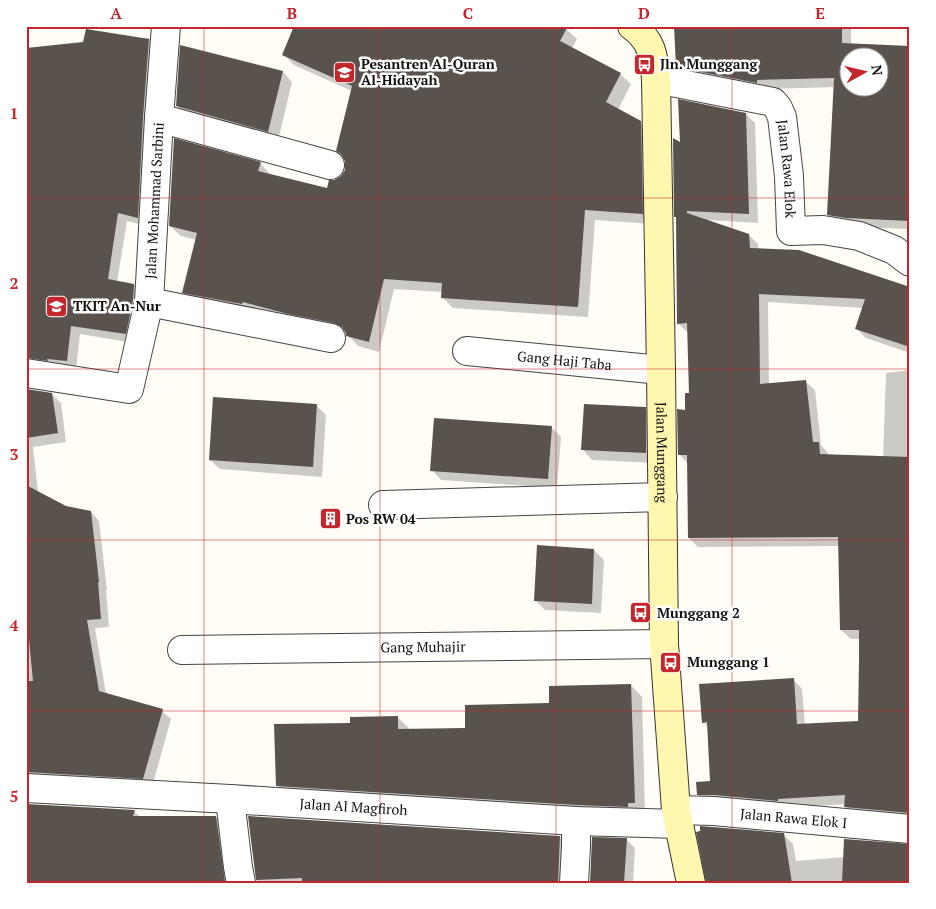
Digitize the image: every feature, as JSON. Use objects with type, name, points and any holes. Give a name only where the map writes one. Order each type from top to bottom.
[{"type":"street","name":"Jalan Mohammad Sarbini","points":[[26,372],[129,389],[149,302],[166,26]]},
{"type":"street","name":"Jalan Munggang","points":[[632,26],[639,31],[648,44],[654,58],[656,79],[662,370],[664,644],[677,817],[691,883]]},
{"type":"street","name":"Jalan Rawa Elok","points":[[656,79],[773,102],[782,117],[789,176],[791,231],[823,230],[859,236],[894,250],[910,262]]},
{"type":"street","points":[[159,118],[330,165]]},
{"type":"street","points":[[149,302],[331,338]]},
{"type":"street","name":"Gang Haji Taba","points":[[467,351],[662,370]]},
{"type":"street","points":[[383,505],[663,497]]},
{"type":"street","name":"Gang Muhajir","points":[[182,650],[664,644]]},
{"type":"street","name":"Jalan Al Magfiroh","points":[[26,788],[576,821],[677,817]]},
{"type":"street","points":[[230,799],[241,883]]},
{"type":"street","name":"Jalan Rawa Elok I","points":[[677,817],[714,811],[910,829]]},
{"type":"street","points":[[574,883],[576,821]]},
{"type":"building","points":[[294,26],[568,26],[560,41],[621,73],[606,102],[641,121],[643,214],[585,210],[578,307],[441,298],[442,283],[384,279],[369,342],[346,336],[342,327],[334,323],[288,314],[243,302],[242,304],[182,293],[197,233],[169,226],[174,138],[261,162],[258,171],[327,188],[329,180],[334,180],[341,176],[345,170],[345,161],[341,154],[336,151],[352,86],[282,55]]},
{"type":"building","points":[[674,26],[842,26],[842,43],[910,46],[910,221],[846,218],[827,215],[834,78],[757,80],[757,83],[676,67]]},
{"type":"building","points":[[86,29],[149,39],[138,218],[118,213],[108,279],[134,284],[133,300],[126,334],[71,326],[67,361],[26,358],[26,48],[83,42]]},
{"type":"building","points":[[180,45],[283,71],[268,132],[176,106]]},
{"type":"building","points":[[678,99],[746,113],[749,214],[687,211],[687,213],[749,234],[750,248],[799,250],[910,287],[910,347],[855,329],[865,299],[759,294],[760,384],[806,380],[813,442],[819,442],[820,454],[910,457],[910,813],[844,807],[845,795],[778,799],[778,801],[697,795],[696,782],[710,781],[707,722],[702,723],[699,684],[794,678],[797,724],[858,721],[859,630],[840,630],[838,537],[688,538],[687,455],[678,455],[677,409],[685,410],[685,393],[689,393],[687,323],[677,324],[673,138],[680,142]]},
{"type":"building","points":[[26,389],[52,393],[58,433],[26,438]]},
{"type":"building","points":[[213,397],[317,404],[313,467],[209,460]]},
{"type":"building","points":[[584,404],[646,407],[646,453],[581,450]]},
{"type":"building","points":[[434,418],[552,426],[548,479],[430,471]]},
{"type":"building","points":[[26,485],[66,506],[91,511],[101,619],[87,620],[99,691],[163,709],[143,779],[26,772],[26,681],[33,681],[26,608]]},
{"type":"building","points":[[537,545],[594,549],[592,604],[534,601]]},
{"type":"building","points":[[631,684],[635,803],[628,803],[628,807],[276,786],[274,724],[350,723],[350,717],[398,716],[398,729],[465,728],[465,705],[549,703],[549,686]]},
{"type":"building","points":[[26,804],[135,810],[133,816],[216,816],[225,882],[26,883]]},
{"type":"building","points":[[248,816],[560,836],[558,883],[302,883],[302,878],[256,880]]},
{"type":"building","points":[[700,826],[784,833],[792,883],[706,883],[696,832],[700,831]]},
{"type":"building","points":[[592,837],[627,838],[624,883],[590,883]]},
{"type":"building","points":[[844,839],[910,844],[910,883],[842,883]]},
{"type":"place","name":"Jln. Munggang","points":[[644,64]]},
{"type":"place","name":"Pesantren Al-Quran Al-Hidayah","points":[[345,72]]},
{"type":"place","name":"TKIT An-Nur","points":[[57,306]]},
{"type":"place","name":"Pos RW 04","points":[[330,519]]},
{"type":"place","name":"Munggang 2","points":[[641,613]]},
{"type":"place","name":"Munggang 1","points":[[671,662]]}]
